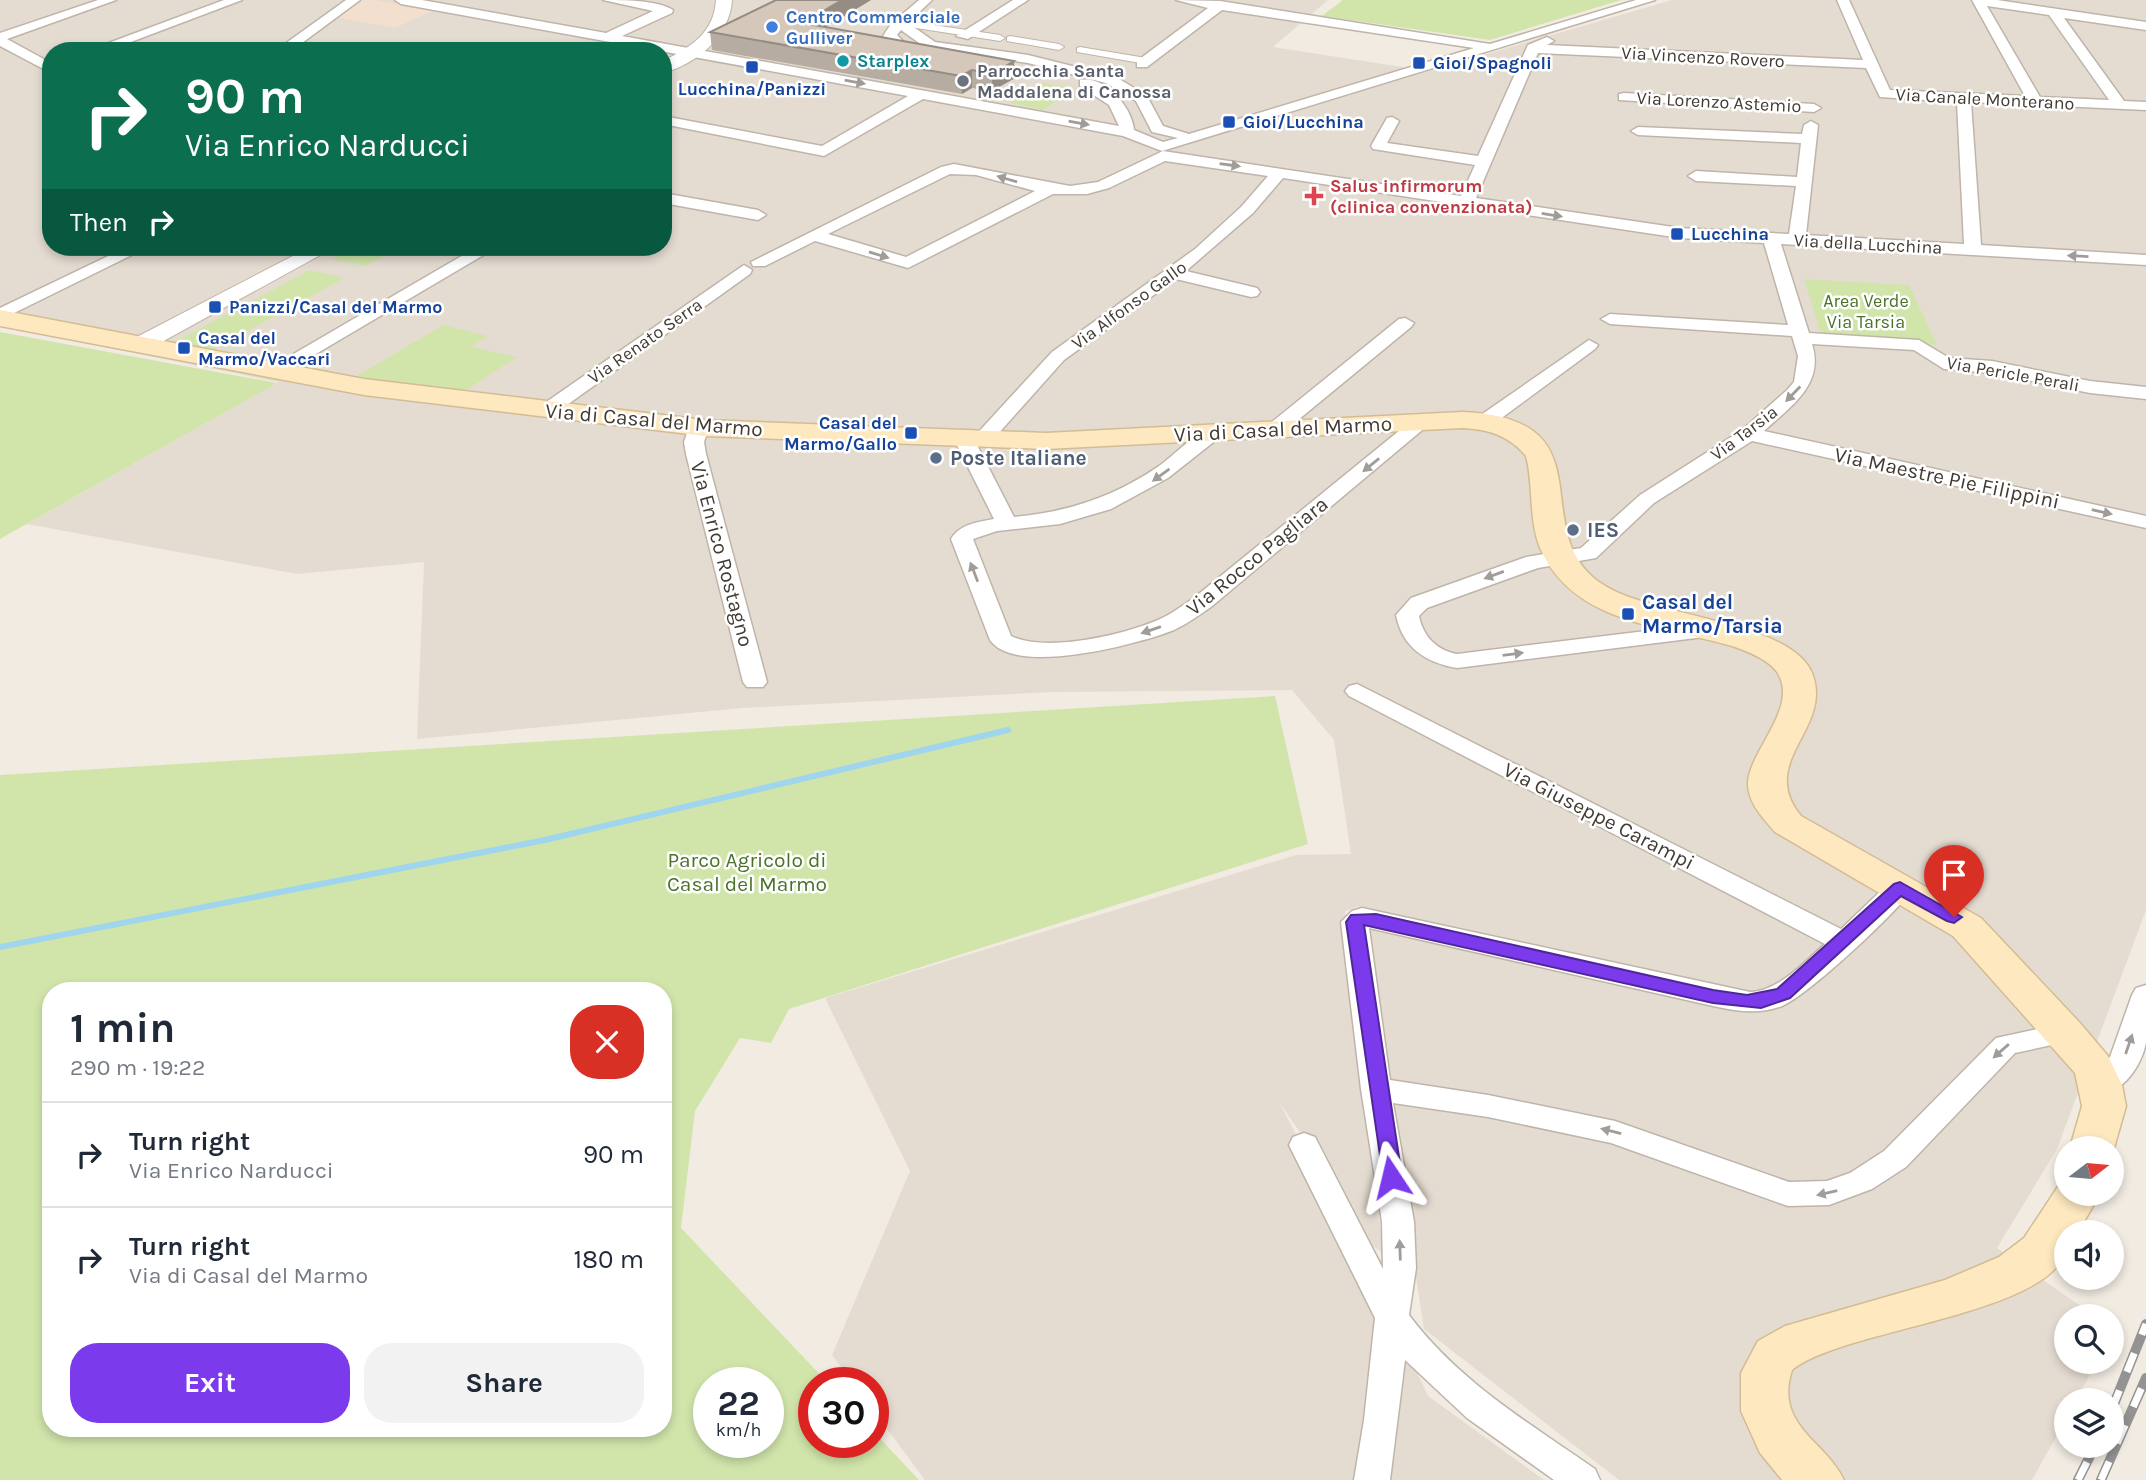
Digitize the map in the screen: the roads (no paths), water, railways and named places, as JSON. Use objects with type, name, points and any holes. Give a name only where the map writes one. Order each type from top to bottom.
[{"type":"main road","name":"Via di Casal del Marmo","points":[[0,317],[419,395],[699,427],[973,439],[1085,440],[1423,421],[1485,421],[1517,433],[1539,453],[1553,538],[1560,558],[1577,582],[1601,599],[1712,630],[1774,652],[1791,666],[1800,688],[1797,711],[1766,781],[1766,793],[1774,808],[1804,835],[1967,927],[2065,1033],[2092,1068],[2101,1085]]},
{"type":"main road","points":[[2095,1136],[2104,1106],[2101,1085]]},
{"type":"main road","points":[[1818,1480],[1783,1447],[1771,1426],[1764,1393],[1771,1359],[1796,1344],[1946,1298],[2018,1268],[2041,1251],[2073,1206]]},
{"type":"street","points":[[0,39],[110,0]]},
{"type":"street","points":[[119,42],[236,0]]},
{"type":"street","points":[[294,42],[354,0]]},
{"type":"street","name":"Via della Lucchina","points":[[401,0],[636,42]]},
{"type":"street","points":[[609,0],[667,10],[609,37]]},
{"type":"street","points":[[672,63],[691,52],[720,27],[725,14],[724,0]]},
{"type":"street","points":[[926,0],[892,31],[891,38],[907,49],[1065,76],[1098,89],[1124,116],[1127,132]]},
{"type":"street","points":[[966,35],[1022,0]]},
{"type":"street","points":[[1182,0],[1489,46]]},
{"type":"street","points":[[1612,9],[1631,0]]},
{"type":"street","points":[[813,235],[908,263],[1047,191],[1101,188],[1163,151],[1214,131],[1649,0]]},
{"type":"street","name":"Via Canale Monterano","points":[[1843,0],[1885,94],[2146,106]]},
{"type":"street","points":[[2035,101],[1978,1],[2146,26]]},
{"type":"street","points":[[1080,50],[1144,62],[1220,5]]},
{"type":"street","points":[[1312,18],[1328,6]]},
{"type":"street","points":[[2053,12],[2120,105]]},
{"type":"street","points":[[900,23],[1059,47]]},
{"type":"street","points":[[900,23],[930,45],[1062,66],[1122,85],[1142,99],[1160,131],[1176,134],[1214,131]]},
{"type":"street","points":[[1466,202],[1535,45],[1588,29]]},
{"type":"street","points":[[0,39],[42,63]]},
{"type":"street","name":"Via della Lucchina","points":[[672,49],[1127,132],[1163,151],[1466,202],[1670,232],[2146,260]]},
{"type":"street","name":"Via Vincenzo Rovero","points":[[1535,49],[1871,64]]},
{"type":"street","points":[[1098,89],[1122,85]]},
{"type":"street","points":[[672,122],[824,151],[922,94]]},
{"type":"street","name":"Via Lorenzo Astemio","points":[[1623,97],[1815,100],[1809,139]]},
{"type":"street","points":[[1964,98],[1973,250]]},
{"type":"street","points":[[1392,121],[1378,146],[1485,162]]},
{"type":"street","points":[[1637,131],[1809,139],[1797,240]]},
{"type":"street","name":"Via Renato Serra","points":[[546,411],[752,266],[943,172],[967,168],[1047,191]]},
{"type":"street","name":"Via Alfonso Gallo","points":[[973,439],[1058,356],[1201,253],[1247,210],[1280,172]]},
{"type":"street","points":[[1696,176],[1804,182]]},
{"type":"street","points":[[672,200],[758,215]]},
{"type":"street","name":"Via Tarsia","points":[[1712,630],[1457,661],[1442,659],[1429,653],[1409,625],[1408,611],[1419,603],[1524,565],[1588,553],[1647,499],[1749,434],[1801,386],[1807,364],[1802,334],[1772,239]]},
{"type":"street","points":[[0,317],[122,256]]},
{"type":"street","points":[[141,344],[309,256]]},
{"type":"street","points":[[275,370],[473,256]]},
{"type":"street","points":[[1172,273],[1251,292]]},
{"type":"street","name":"Via Pericle Perali","points":[[1610,319],[1919,345],[1944,363],[1993,367],[2090,387],[2146,393]]},
{"type":"street","points":[[1273,430],[1405,323]]},
{"type":"street","points":[[1485,421],[1589,345]]},
{"type":"street","name":"Via Rocco Pagliara","points":[[1215,433],[1162,475],[1128,496],[1065,517],[973,530],[962,538],[1004,643],[1014,649],[1037,650],[1131,636],[1175,621],[1203,602],[1423,421]]},
{"type":"street","name":"Via Enrico Rostagno","points":[[699,427],[695,438],[695,454],[755,682]]},
{"type":"street","name":"Via Maestre Pie Filippini","points":[[1749,434],[2146,522]]},
{"type":"street","points":[[973,439],[1008,526]]},
{"type":"street","name":"Via Giuseppe Carampi","points":[[1357,691],[1842,941]]},
{"type":"street","points":[[1372,1480],[1382,1420],[1400,1268],[1400,1244],[1354,922],[1362,918],[1376,920],[1747,1002],[1783,994],[1900,888]]},
{"type":"street","points":[[2101,1085],[2112,1079],[2126,1054],[2146,995]]},
{"type":"street","points":[[1376,1089],[1488,1106],[1615,1132],[1788,1194],[1816,1195],[1853,1185],[1895,1159],[2006,1045],[2065,1033]]},
{"type":"street","points":[[1304,1145],[1392,1318],[1410,1345],[1435,1372],[1582,1480]]},
{"type":"waterway","points":[[0,947],[545,840],[1008,730]]},
{"type":"railway","points":[[2120,1388],[2146,1324]]},
{"type":"railway","points":[[2101,1480],[2146,1378]]},
{"type":"railway","points":[[2078,1480],[2089,1458]]},
{"type":"place","name":"Centro Commerciale Gulliver","points":[[772,27]]},
{"type":"place","name":"Starplex","points":[[843,61]]},
{"type":"place","name":"Gioi/Spagnoli","points":[[1419,63]]},
{"type":"place","name":"Lucchina/Panizzi","points":[[752,67]]},
{"type":"place","name":"Parrocchia Santa Maddalena di Canossa","points":[[963,81]]},
{"type":"place","name":"Gioi/Lucchina","points":[[1229,122]]},
{"type":"place","name":"Salus infirmorum (clinica convenzionata)","points":[[1314,196]]},
{"type":"place","name":"Lucchina","points":[[1677,234]]},
{"type":"place","name":"Panizzi/Casal del Marmo","points":[[215,307]]},
{"type":"place","name":"Casal del Marmo/Vaccari","points":[[184,348]]},
{"type":"place","name":"Casal del Marmo/Gallo","points":[[911,433]]},
{"type":"place","name":"Poste Italiane","points":[[936,458]]},
{"type":"place","name":"IES","points":[[1573,530]]},
{"type":"place","name":"Casal del Marmo/Tarsia","points":[[1628,614]]},
{"type":"park label","name":"Area Verde Via Tarsia","points":[[1866,311]]},
{"type":"park label","name":"Parco Agricolo di Casal del Marmo","points":[[747,872]]}]
